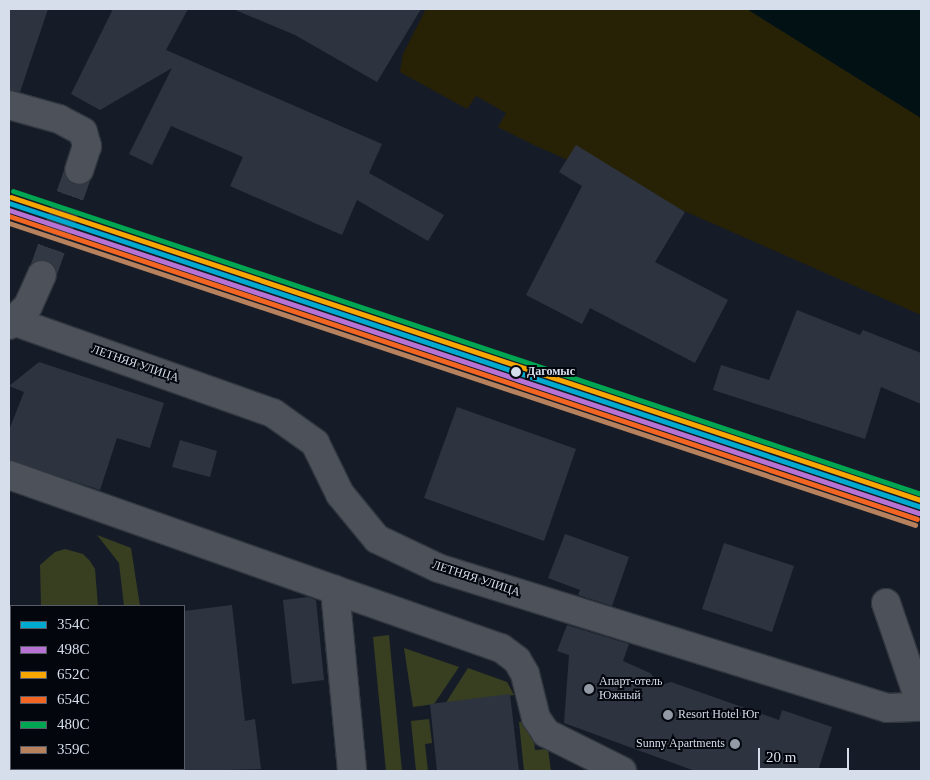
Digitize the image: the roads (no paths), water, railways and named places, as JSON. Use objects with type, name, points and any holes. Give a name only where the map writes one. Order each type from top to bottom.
[{"type":"street","points":[[9,104],[59,119],[83,132],[87,146],[79,170]]},
{"type":"street","points":[[11,323],[28,306],[42,275]]},
{"type":"street","name":"ЛЕТНЯЯ УЛИЦА","points":[[11,323],[273,413],[315,443],[340,494],[377,539],[438,568],[887,708],[921,706]]},
{"type":"street","points":[[9,475],[501,648],[516,660],[525,674],[536,718],[546,733],[622,771]]},
{"type":"street","points":[[335,590],[352,771]]},
{"type":"street","points":[[886,604],[921,706]]},
{"type":"tunnel","points":[[42,275],[79,170]]},
{"type":"place","name":"Дагомыс","points":[[516,372]]},
{"type":"place","name":"Апарт-отель Южный","points":[[589,689]]},
{"type":"place","name":"Resort Hotel Юг","points":[[668,715]]},
{"type":"place","name":"Sunny Apartments","points":[[735,744]]}]
